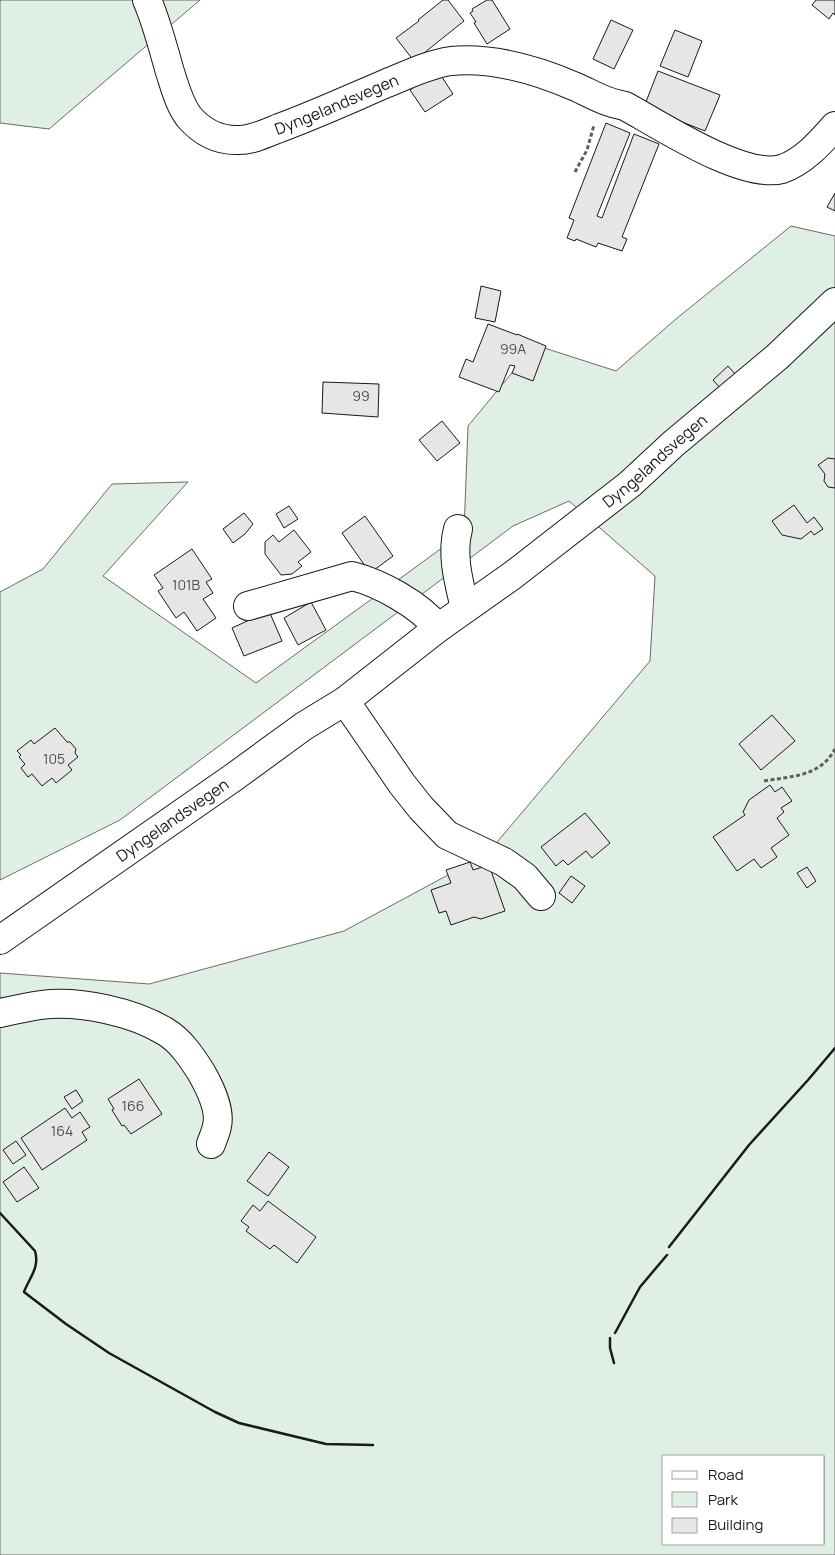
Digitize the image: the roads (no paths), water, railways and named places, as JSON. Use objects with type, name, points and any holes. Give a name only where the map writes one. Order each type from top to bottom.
[{"type":"street","name":"Dyngelandsvegen","points":[[147,0],[179,99],[189,116],[200,128],[220,139],[239,140],[253,138],[291,124],[425,67],[449,62],[481,60],[537,72],[575,86],[607,102],[625,106],[724,160],[754,169],[781,169],[795,162],[818,145],[835,126]]},
{"type":"street","name":"Dyngelandsvegen","points":[[0,940],[304,726],[346,701],[438,628],[513,576],[630,484],[673,444],[777,358],[835,302]]},
{"type":"street","points":[[458,529],[455,547],[457,567],[466,608]]},
{"type":"street","points":[[248,606],[352,576],[366,580],[409,602],[429,617],[438,628]]},
{"type":"street","points":[[346,701],[402,784],[421,808],[447,834],[504,862],[525,877],[541,896]]},
{"type":"street","points":[[0,1013],[43,1004],[73,1004],[110,1010],[167,1032],[189,1054],[204,1078],[215,1104],[218,1124],[211,1144]]}]
